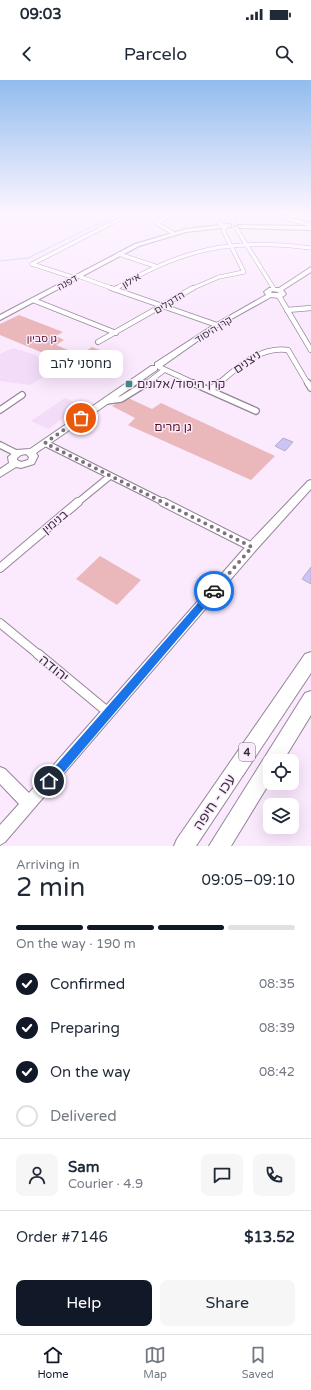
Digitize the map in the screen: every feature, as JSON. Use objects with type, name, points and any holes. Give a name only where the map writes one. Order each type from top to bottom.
[{"type":"highway","name":"עכו - חיפה","points":[[184,846],[311,659]]},
{"type":"highway","name":"4","points":[[276,754],[311,699]]},
{"type":"highway","name":"4","points":[[219,846],[263,775]]},
{"type":"street","points":[[62,249],[32,264],[115,289],[217,325]]},
{"type":"street","name":"דפנה","points":[[0,318],[130,249]]},
{"type":"street","name":"אילון","points":[[115,289],[155,266],[192,253],[216,249]]},
{"type":"street","name":"הדקלים","points":[[98,342],[163,306],[189,289],[212,278],[244,272],[232,249]]},
{"type":"street","points":[[250,249],[278,291],[287,310],[310,347]]},
{"type":"street","points":[[119,254],[155,266]]},
{"type":"street","points":[[278,291],[311,269]]},
{"type":"street","name":"קרן היסוד","points":[[31,452],[159,367],[217,325],[278,291]]},
{"type":"street","points":[[33,300],[116,333]]},
{"type":"street","points":[[287,310],[311,308]]},
{"type":"street","name":"ניצנים","points":[[210,390],[264,351],[278,348],[288,350],[311,388]]},
{"type":"street","points":[[159,367],[256,411]]},
{"type":"street","points":[[0,410],[22,395]]},
{"type":"street","points":[[45,443],[252,547]]},
{"type":"street","points":[[0,445],[16,453]]},
{"type":"street","points":[[22,451],[31,452],[34,458],[31,462],[21,465],[12,460],[16,453],[22,451]]},
{"type":"street","points":[[0,474],[15,463]]},
{"type":"street","name":"בנימין","points":[[0,568],[110,476]]},
{"type":"street","points":[[0,837],[252,547],[311,483]]},
{"type":"street","name":"יהודה","points":[[0,623],[109,713]]},
{"type":"street","points":[[0,774],[29,804]]},
{"type":"shaded area","points":[[13,348],[36,355],[42,363],[46,375],[30,385],[0,381],[0,354]]},
{"type":"shaded area","points":[[65,398],[81,405],[48,429],[31,421]]},
{"type":"green space","name":"גן סביון","points":[[19,315],[63,332],[56,336],[64,340],[56,345],[80,355],[92,347],[108,353],[80,372],[63,365],[52,372],[43,353],[0,335],[0,324]]},
{"type":"green space","name":"גן מרים","points":[[126,397],[152,409],[161,403],[275,456],[251,480],[128,425],[135,418],[112,406]]},
{"type":"green space","points":[[100,556],[141,580],[117,605],[76,579]]},
{"type":"building","points":[[283,438],[293,442],[285,451],[275,446]]},
{"type":"building","points":[[311,567],[311,584],[302,579]]},
{"type":"waterway","points":[[0,261],[28,258],[47,249]]},
{"type":"way so far","points":[[81,418],[45,443],[252,547],[214,591]]},
{"type":"place","name":"קרן היסוד/אלונים","points":[[129,384]]},
{"type":"place","name":"מחסני להב","points":[[81,418]]},
{"type":"route","points":[[49,781],[214,591]]}]
